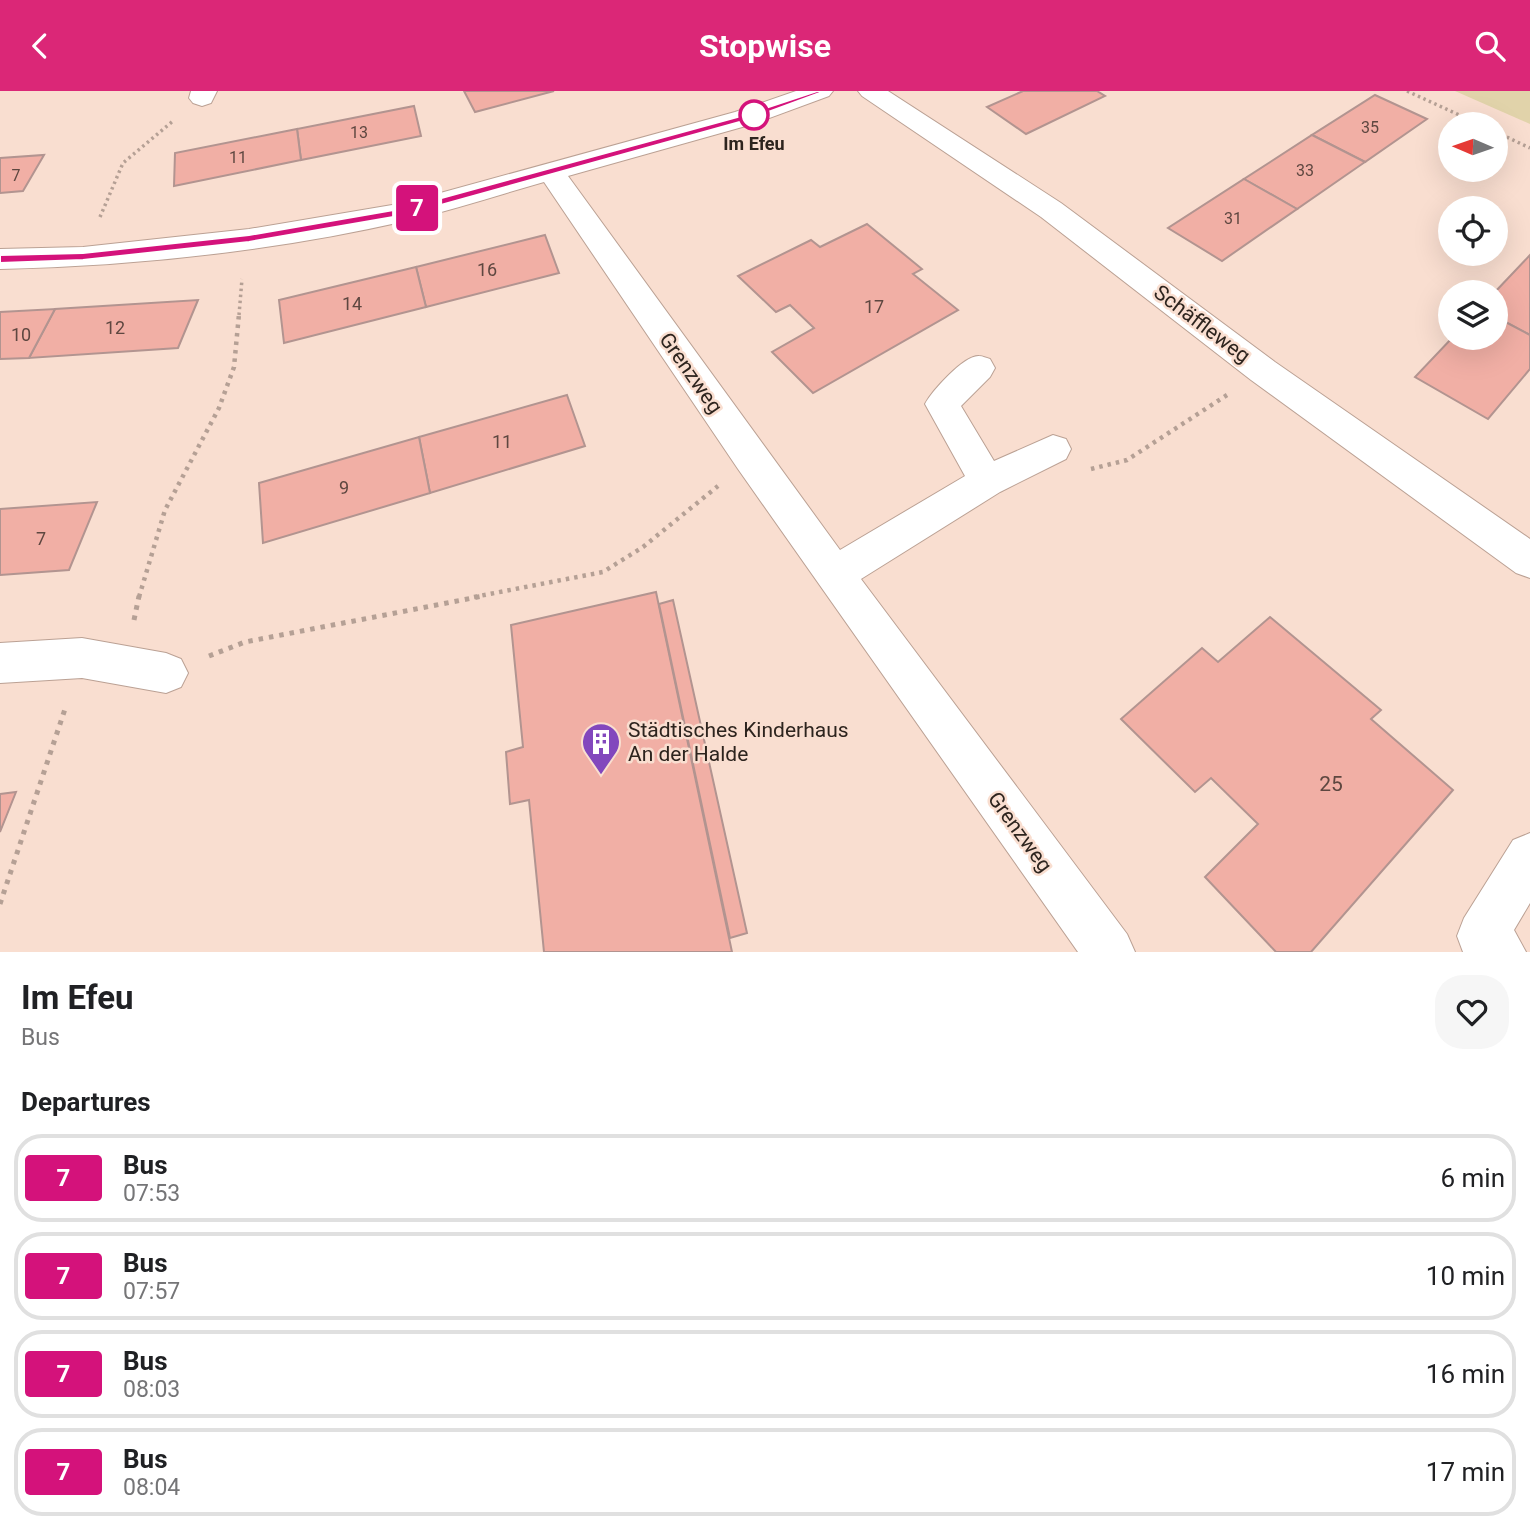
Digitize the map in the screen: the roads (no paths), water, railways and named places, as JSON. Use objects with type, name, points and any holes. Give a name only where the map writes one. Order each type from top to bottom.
[{"type":"street","points":[[0,259],[83,257],[249,239],[405,212],[744,118],[820,91]]},
{"type":"street","name":"Schäffleweg","points":[[871,91],[1051,210],[1263,371],[1530,561]]},
{"type":"street","name":"Grenzweg","points":[[550,170],[751,459],[1110,952]]},
{"type":"street","points":[[978,368],[942,404],[987,481]]},
{"type":"street","points":[[835,574],[987,481],[1054,449]]},
{"type":"street","points":[[0,663],[82,658],[166,673]]},
{"type":"street","points":[[1491,944],[1530,857]]},
{"type":"place","name":"Im Efeu","points":[[754,115]]},
{"type":"place","name":"Städtisches Kinderhaus An der Halde","points":[[601,776]]}]
